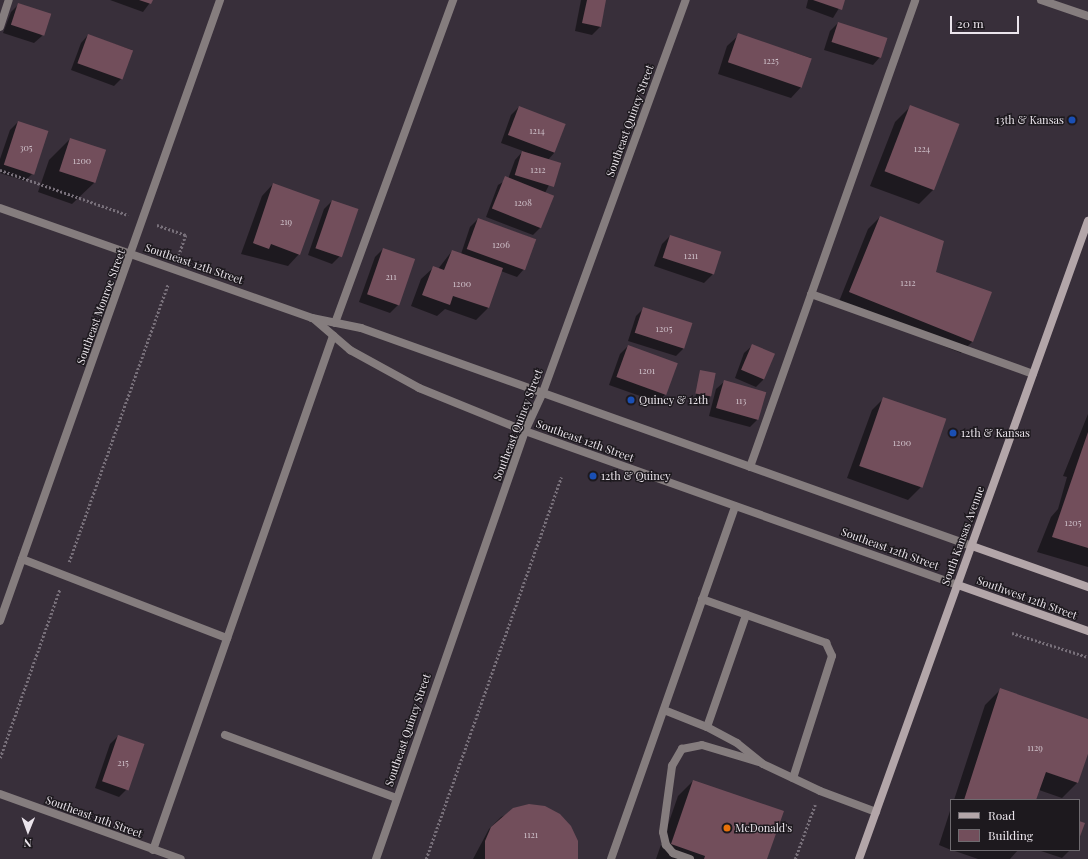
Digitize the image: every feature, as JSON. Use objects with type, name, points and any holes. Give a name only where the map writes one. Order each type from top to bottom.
[{"type":"main road","name":"South Kansas Avenue","points":[[860,859],[1088,221]]},
{"type":"main road","points":[[972,546],[1088,587]]},
{"type":"main road","name":"Southwest 12th Street","points":[[958,585],[1088,631]]},
{"type":"street","points":[[0,27],[9,0]]},
{"type":"street","name":"Southeast Monroe Street","points":[[0,622],[220,0]]},
{"type":"street","points":[[335,323],[453,0]]},
{"type":"street","name":"Southeast Quincy Street","points":[[376,859],[525,431],[543,392],[686,0]]},
{"type":"street","points":[[750,467],[915,0]]},
{"type":"street","points":[[1041,0],[1088,16]]},
{"type":"street","name":"Southeast 12th Street","points":[[0,208],[312,318],[361,328],[972,546]]},
{"type":"street","points":[[810,294],[1033,374]]},
{"type":"street","name":"Southeast 12th Street","points":[[312,318],[350,350],[419,388],[525,431],[958,585]]},
{"type":"street","points":[[153,850],[333,336]]},
{"type":"street","points":[[611,859],[736,506]]},
{"type":"street","points":[[22,559],[228,638]]},
{"type":"street","points":[[702,599],[826,643],[832,656],[793,778]]},
{"type":"street","points":[[707,727],[746,615]]},
{"type":"street","points":[[664,710],[707,727],[737,743],[764,764]]},
{"type":"street","points":[[225,735],[396,798]]},
{"type":"street","points":[[690,859],[673,853],[666,844],[664,832],[672,766],[682,749],[702,744],[764,764],[820,791],[876,812]]},
{"type":"street","name":"Southeast 11th Street","points":[[0,794],[181,859]]},
{"type":"path","points":[[0,170],[186,235],[0,758]]},
{"type":"path","points":[[426,859],[561,477]]},
{"type":"path","points":[[1012,633],[1088,657]]},
{"type":"path","points":[[795,859],[820,791]]},
{"type":"building","points":[[139,0],[153,0],[151,4]]},
{"type":"building","points":[[587,0],[606,0],[601,27],[582,23]]},
{"type":"building","points":[[813,0],[845,0],[842,10]]},
{"type":"building","points":[[18,3],[51,14],[44,36],[11,25]]},
{"type":"building","points":[[838,22],[887,38],[881,58],[832,42]]},
{"type":"building","points":[[738,33],[812,58],[802,88],[728,62]]},
{"type":"building","points":[[88,34],[133,50],[123,80],[77,63]]},
{"type":"building","points":[[910,105],[959,124],[934,190],[885,171]]},
{"type":"building","points":[[519,106],[566,124],[555,153],[508,135]]},
{"type":"building","points":[[18,121],[48,131],[34,175],[4,165]]},
{"type":"building","points":[[70,138],[106,150],[95,183],[59,171]]},
{"type":"building","points":[[522,151],[561,163],[554,187],[515,175]]},
{"type":"building","points":[[505,176],[554,196],[541,228],[492,208]]},
{"type":"building","points":[[273,183],[320,200],[300,255],[271,244],[269,249],[253,243]]},
{"type":"building","points":[[332,200],[358,209],[342,257],[315,248]]},
{"type":"building","points":[[880,216],[944,241],[936,272],[992,292],[973,342],[849,292]]},
{"type":"building","points":[[478,218],[536,239],[525,270],[467,249]]},
{"type":"building","points":[[670,235],[721,252],[714,275],[663,258]]},
{"type":"building","points":[[383,248],[415,259],[399,305],[367,294]]},
{"type":"building","points":[[452,250],[503,268],[489,308],[453,296],[450,305],[422,295],[433,266],[444,270]]},
{"type":"building","points":[[643,307],[692,323],[684,349],[635,333]]},
{"type":"building","points":[[752,344],[775,354],[764,380],[741,370]]},
{"type":"building","points":[[628,345],[678,363],[666,395],[616,377]]},
{"type":"building","points":[[700,370],[716,373],[711,397],[695,394]]},
{"type":"building","points":[[724,380],[766,392],[758,420],[716,408]]},
{"type":"building","points":[[883,397],[946,419],[923,488],[859,466]]},
{"type":"building","points":[[1088,432],[1088,548],[1052,537]]},
{"type":"building","points":[[1000,688],[1088,719],[1088,754],[1078,783],[1046,772],[1036,799],[964,799]]},
{"type":"building","points":[[118,735],[144,744],[129,790],[102,781]]},
{"type":"building","name":"McDonald's","points":[[693,780],[784,811],[767,859],[704,859],[705,856],[671,844]]},
{"type":"building","points":[[529,804],[545,806],[560,814],[571,826],[578,841],[578,859],[485,859],[485,841],[491,827],[513,808]]},
{"type":"building","points":[[1080,821],[1085,823],[1080,836]]},
{"type":"place","name":"13th & Kansas","points":[[1072,120]]},
{"type":"place","name":"Quincy & 12th","points":[[631,400]]},
{"type":"place","name":"12th & Kansas","points":[[953,433]]},
{"type":"place","name":"12th & Quincy","points":[[593,476]]},
{"type":"place","name":"McDonald's","points":[[727,828]]}]
